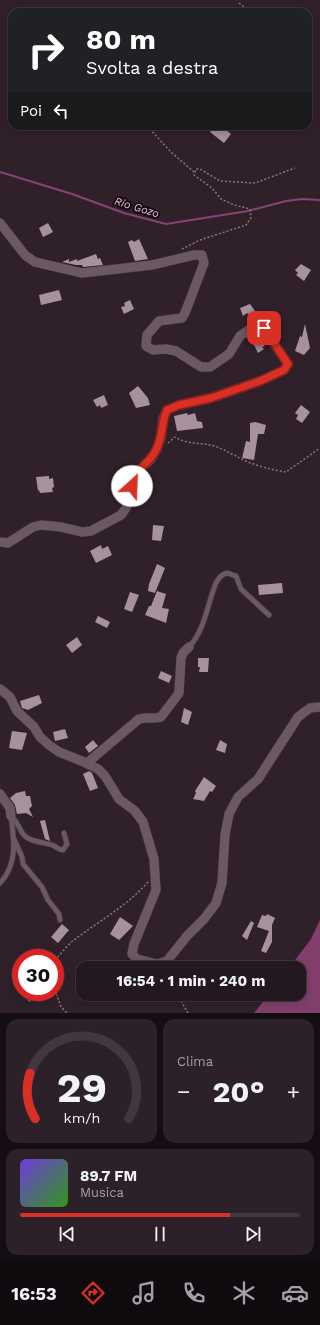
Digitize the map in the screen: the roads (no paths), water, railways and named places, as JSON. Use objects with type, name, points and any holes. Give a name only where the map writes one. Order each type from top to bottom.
[{"type":"street","points":[[0,223],[25,256],[35,262],[82,273],[152,265],[194,255],[202,255],[204,263],[182,318],[159,321],[147,335],[146,346],[152,350],[166,349],[176,351],[201,367],[210,367],[229,354],[240,336],[250,329],[264,328],[271,331],[272,340],[288,364],[284,370],[260,381],[211,398],[179,405],[167,410],[163,419],[161,437],[157,449],[151,459],[134,475],[126,508],[122,515],[91,531],[82,532],[61,527],[41,525],[33,526],[8,543],[0,542]]},
{"type":"street","points":[[88,764],[140,719],[161,717],[179,693],[181,658],[188,647]]},
{"type":"street","points":[[0,689],[10,697],[17,711],[34,727],[40,737],[49,745],[59,752],[98,769],[106,776],[118,799],[135,811],[142,822],[152,852],[156,872],[156,890],[134,944],[132,954],[136,959],[157,964],[167,961],[216,903],[222,884],[225,835],[229,814],[238,796],[258,780],[298,717],[310,708],[320,707]]},
{"type":"street","points":[[0,794],[10,808],[11,816]]},
{"type":"lane","points":[[188,647],[198,634],[209,607],[216,582],[223,574],[232,574],[236,576],[241,589],[270,615]]},
{"type":"lane","points":[[11,816],[17,821],[23,834],[27,838],[50,844],[60,850],[63,850],[67,844],[64,833]]},
{"type":"lane","points":[[0,883],[7,876],[12,866],[14,839],[11,816]]},
{"type":"lane","points":[[14,839],[22,857],[23,864],[42,887],[48,900],[60,914],[60,920]]},
{"type":"waterway","name":"Rio Gozo","points":[[0,172],[72,194],[124,213],[166,224],[248,211],[286,201],[302,199],[320,200]]}]
